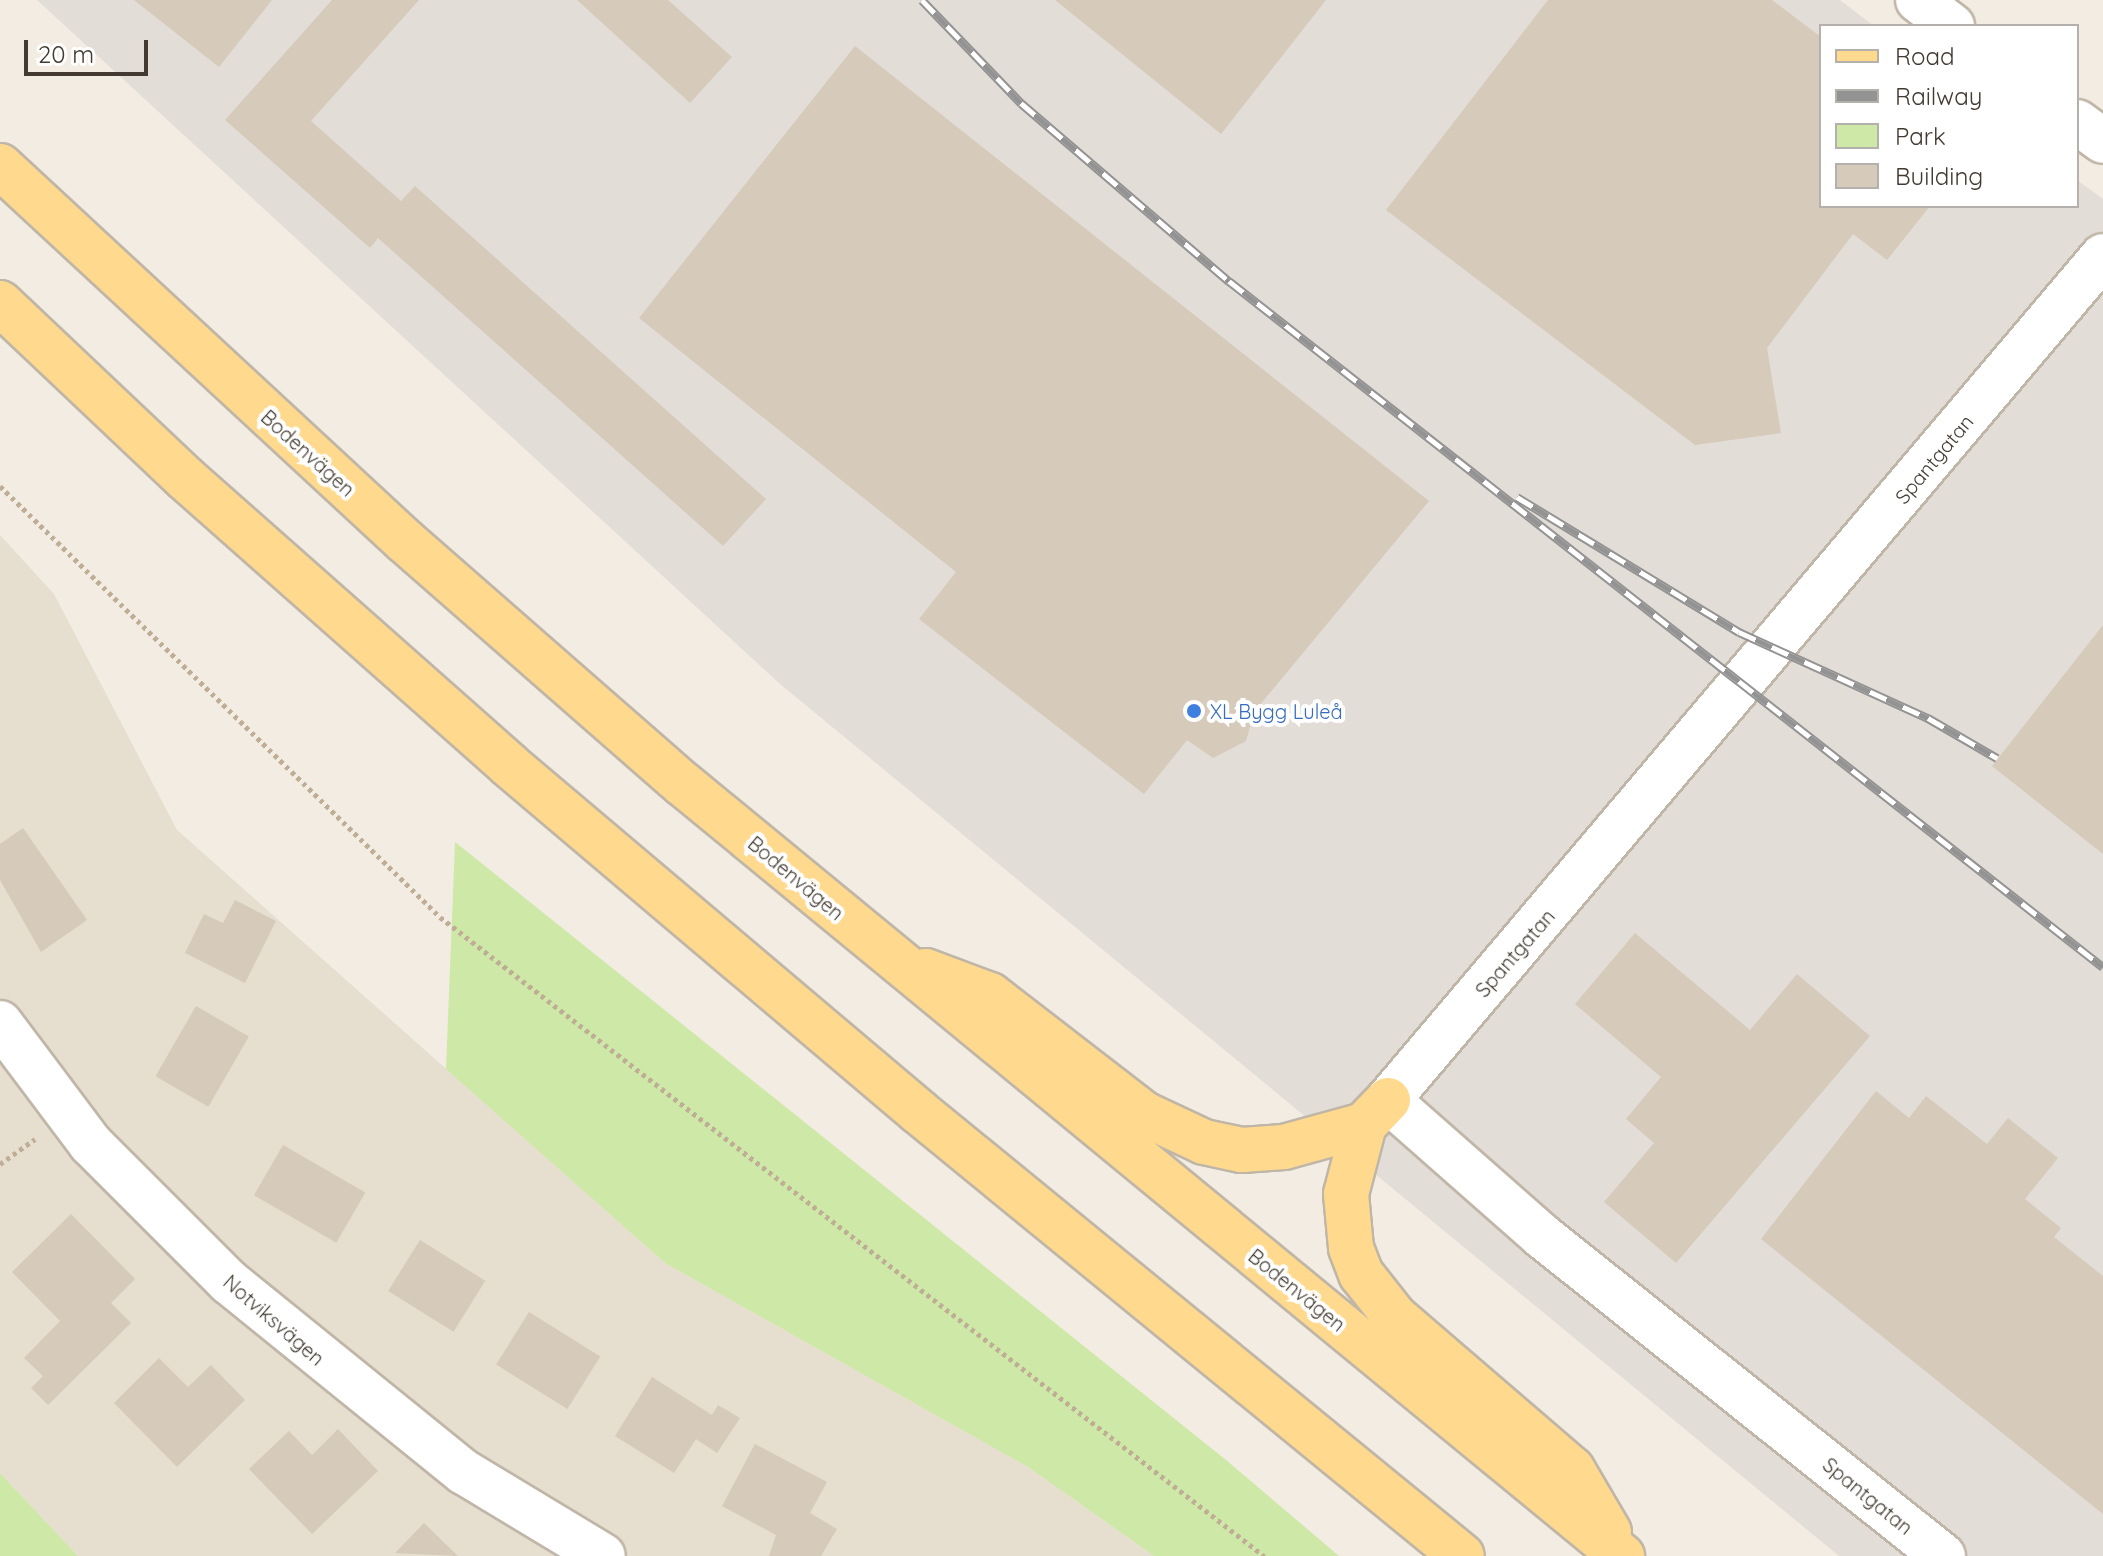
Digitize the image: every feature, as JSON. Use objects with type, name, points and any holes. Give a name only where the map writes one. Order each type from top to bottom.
[{"type":"main road","name":"Bodenvägen","points":[[0,166],[405,541],[892,958],[1622,1556]]},
{"type":"main road","points":[[0,303],[185,478],[509,765],[919,1112],[1462,1556]]},
{"type":"main road","points":[[892,958],[990,995],[1144,1114],[1204,1142],[1242,1150],[1284,1147],[1376,1113]]},
{"type":"main road","points":[[1376,1113],[1346,1194],[1351,1248],[1361,1274],[1395,1317],[1572,1469],[1622,1556]]},
{"type":"street","points":[[1918,0],[1949,24]]},
{"type":"street","points":[[2079,123],[2103,141]]},
{"type":"street","name":"Spantgatan","points":[[1943,1556],[1542,1236],[1376,1113],[2103,256]]},
{"type":"street","name":"Notviksvägen","points":[[0,1023],[91,1144],[229,1282],[464,1472],[603,1556]]},
{"type":"path","points":[[0,486],[440,917],[1264,1556]]},
{"type":"path","points":[[1,1164],[46,1132]]},
{"type":"shaded area","points":[[37,0],[1840,0],[1871,24],[1819,24],[1819,208],[2079,208],[2079,181],[2103,199],[2103,1556],[1839,1556],[780,684]]},
{"type":"shaded area","points":[[0,535],[54,594],[177,830],[665,1263],[1028,1467],[1154,1556],[78,1556],[0,1473]]},
{"type":"green space","points":[[455,842],[1226,1460],[1339,1556],[1154,1556],[1028,1467],[665,1263],[446,1069]]},
{"type":"green space","points":[[0,1473],[78,1556],[0,1556]]},
{"type":"building","points":[[134,0],[272,0],[219,67]]},
{"type":"building","points":[[332,0],[419,0],[311,121],[401,201],[415,186],[766,499],[723,546],[378,238],[370,248],[225,120]]},
{"type":"building","points":[[577,0],[668,0],[732,57],[690,103]]},
{"type":"building","points":[[1055,0],[1326,0],[1221,134]]},
{"type":"building","points":[[1548,0],[1772,0],[1819,35],[1819,208],[1928,208],[1887,260],[1853,234],[1767,348],[1781,433],[1695,445],[1386,210]]},
{"type":"building","points":[[855,46],[1429,501],[1254,712],[1246,741],[1213,758],[1187,740],[1144,794],[919,619],[956,572],[639,318]]},
{"type":"building","points":[[2103,625],[2103,854],[1992,766]]},
{"type":"building","points":[[23,828],[87,920],[41,952],[0,880],[0,844]]},
{"type":"building","points":[[235,900],[276,921],[245,983],[185,953],[204,914],[223,923]]},
{"type":"building","points":[[1635,933],[1750,1030],[1797,974],[1870,1036],[1676,1263],[1604,1202],[1654,1143],[1626,1119],[1661,1077],[1575,1004]]},
{"type":"building","points":[[196,1006],[249,1036],[208,1107],[156,1076]]},
{"type":"building","points":[[1876,1091],[1909,1118],[1926,1096],[1987,1144],[2008,1118],[2058,1158],[2025,1199],[2061,1228],[2054,1237],[2103,1276],[2103,1514],[1761,1239]]},
{"type":"building","points":[[283,1145],[365,1192],[336,1243],[254,1195]]},
{"type":"building","points":[[71,1214],[135,1279],[111,1303],[131,1323],[48,1405],[31,1388],[43,1376],[24,1358],[60,1321],[12,1272]]},
{"type":"building","points":[[420,1240],[485,1281],[454,1332],[388,1291]]},
{"type":"building","points":[[529,1312],[600,1357],[567,1409],[496,1365]]},
{"type":"building","points":[[159,1358],[188,1387],[211,1365],[245,1400],[177,1467],[114,1403]]},
{"type":"building","points":[[652,1377],[712,1415],[718,1405],[740,1418],[717,1453],[696,1439],[674,1473],[615,1436]]},
{"type":"building","points":[[338,1429],[378,1471],[312,1534],[249,1469],[289,1431],[312,1455]]},
{"type":"building","points":[[755,1444],[827,1482],[810,1513],[837,1529],[821,1556],[769,1556],[776,1535],[722,1506]]},
{"type":"building","points":[[424,1523],[458,1556],[395,1553]]},
{"type":"railway","points":[[922,0],[1021,103],[1229,281],[2103,967]]},
{"type":"railway","points":[[1517,497],[1739,632],[1928,718],[1997,758]]},
{"type":"place","name":"XL Bygg Luleå","points":[[1194,711]]}]
